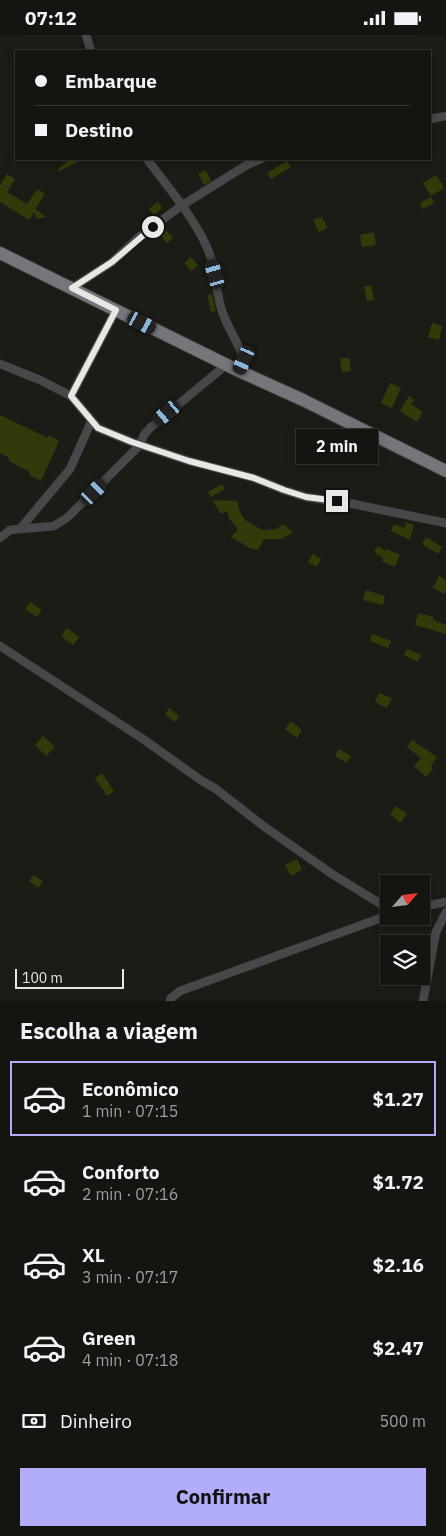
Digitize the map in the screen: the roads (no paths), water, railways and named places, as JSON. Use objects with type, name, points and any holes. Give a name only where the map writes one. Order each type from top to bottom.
[{"type":"main road","points":[[0,253],[446,471]]},
{"type":"street","points":[[86,35],[91,50]]},
{"type":"street","points":[[431,119],[446,116]]},
{"type":"street","points":[[148,160],[181,205],[209,253],[221,309],[228,329],[241,350],[244,360],[239,371]]},
{"type":"street","points":[[72,288],[112,262],[139,237],[181,205],[245,166],[259,160]]},
{"type":"street","points":[[71,396],[116,310]]},
{"type":"street","points":[[0,364],[40,380],[71,396],[98,428],[140,445],[189,461],[254,478],[306,497],[353,504],[446,523]]},
{"type":"street","points":[[0,538],[10,530],[54,526],[61,522],[75,511],[140,445],[144,435],[158,420],[226,365]]},
{"type":"street","points":[[20,529],[70,469],[91,422]]},
{"type":"street","points":[[0,646],[143,739],[216,789],[262,825],[308,857],[380,903]]},
{"type":"street","points":[[430,905],[446,902]]},
{"type":"street","points":[[423,1001],[436,931],[446,911]]},
{"type":"street","points":[[170,1001],[180,991],[380,918]]}]
